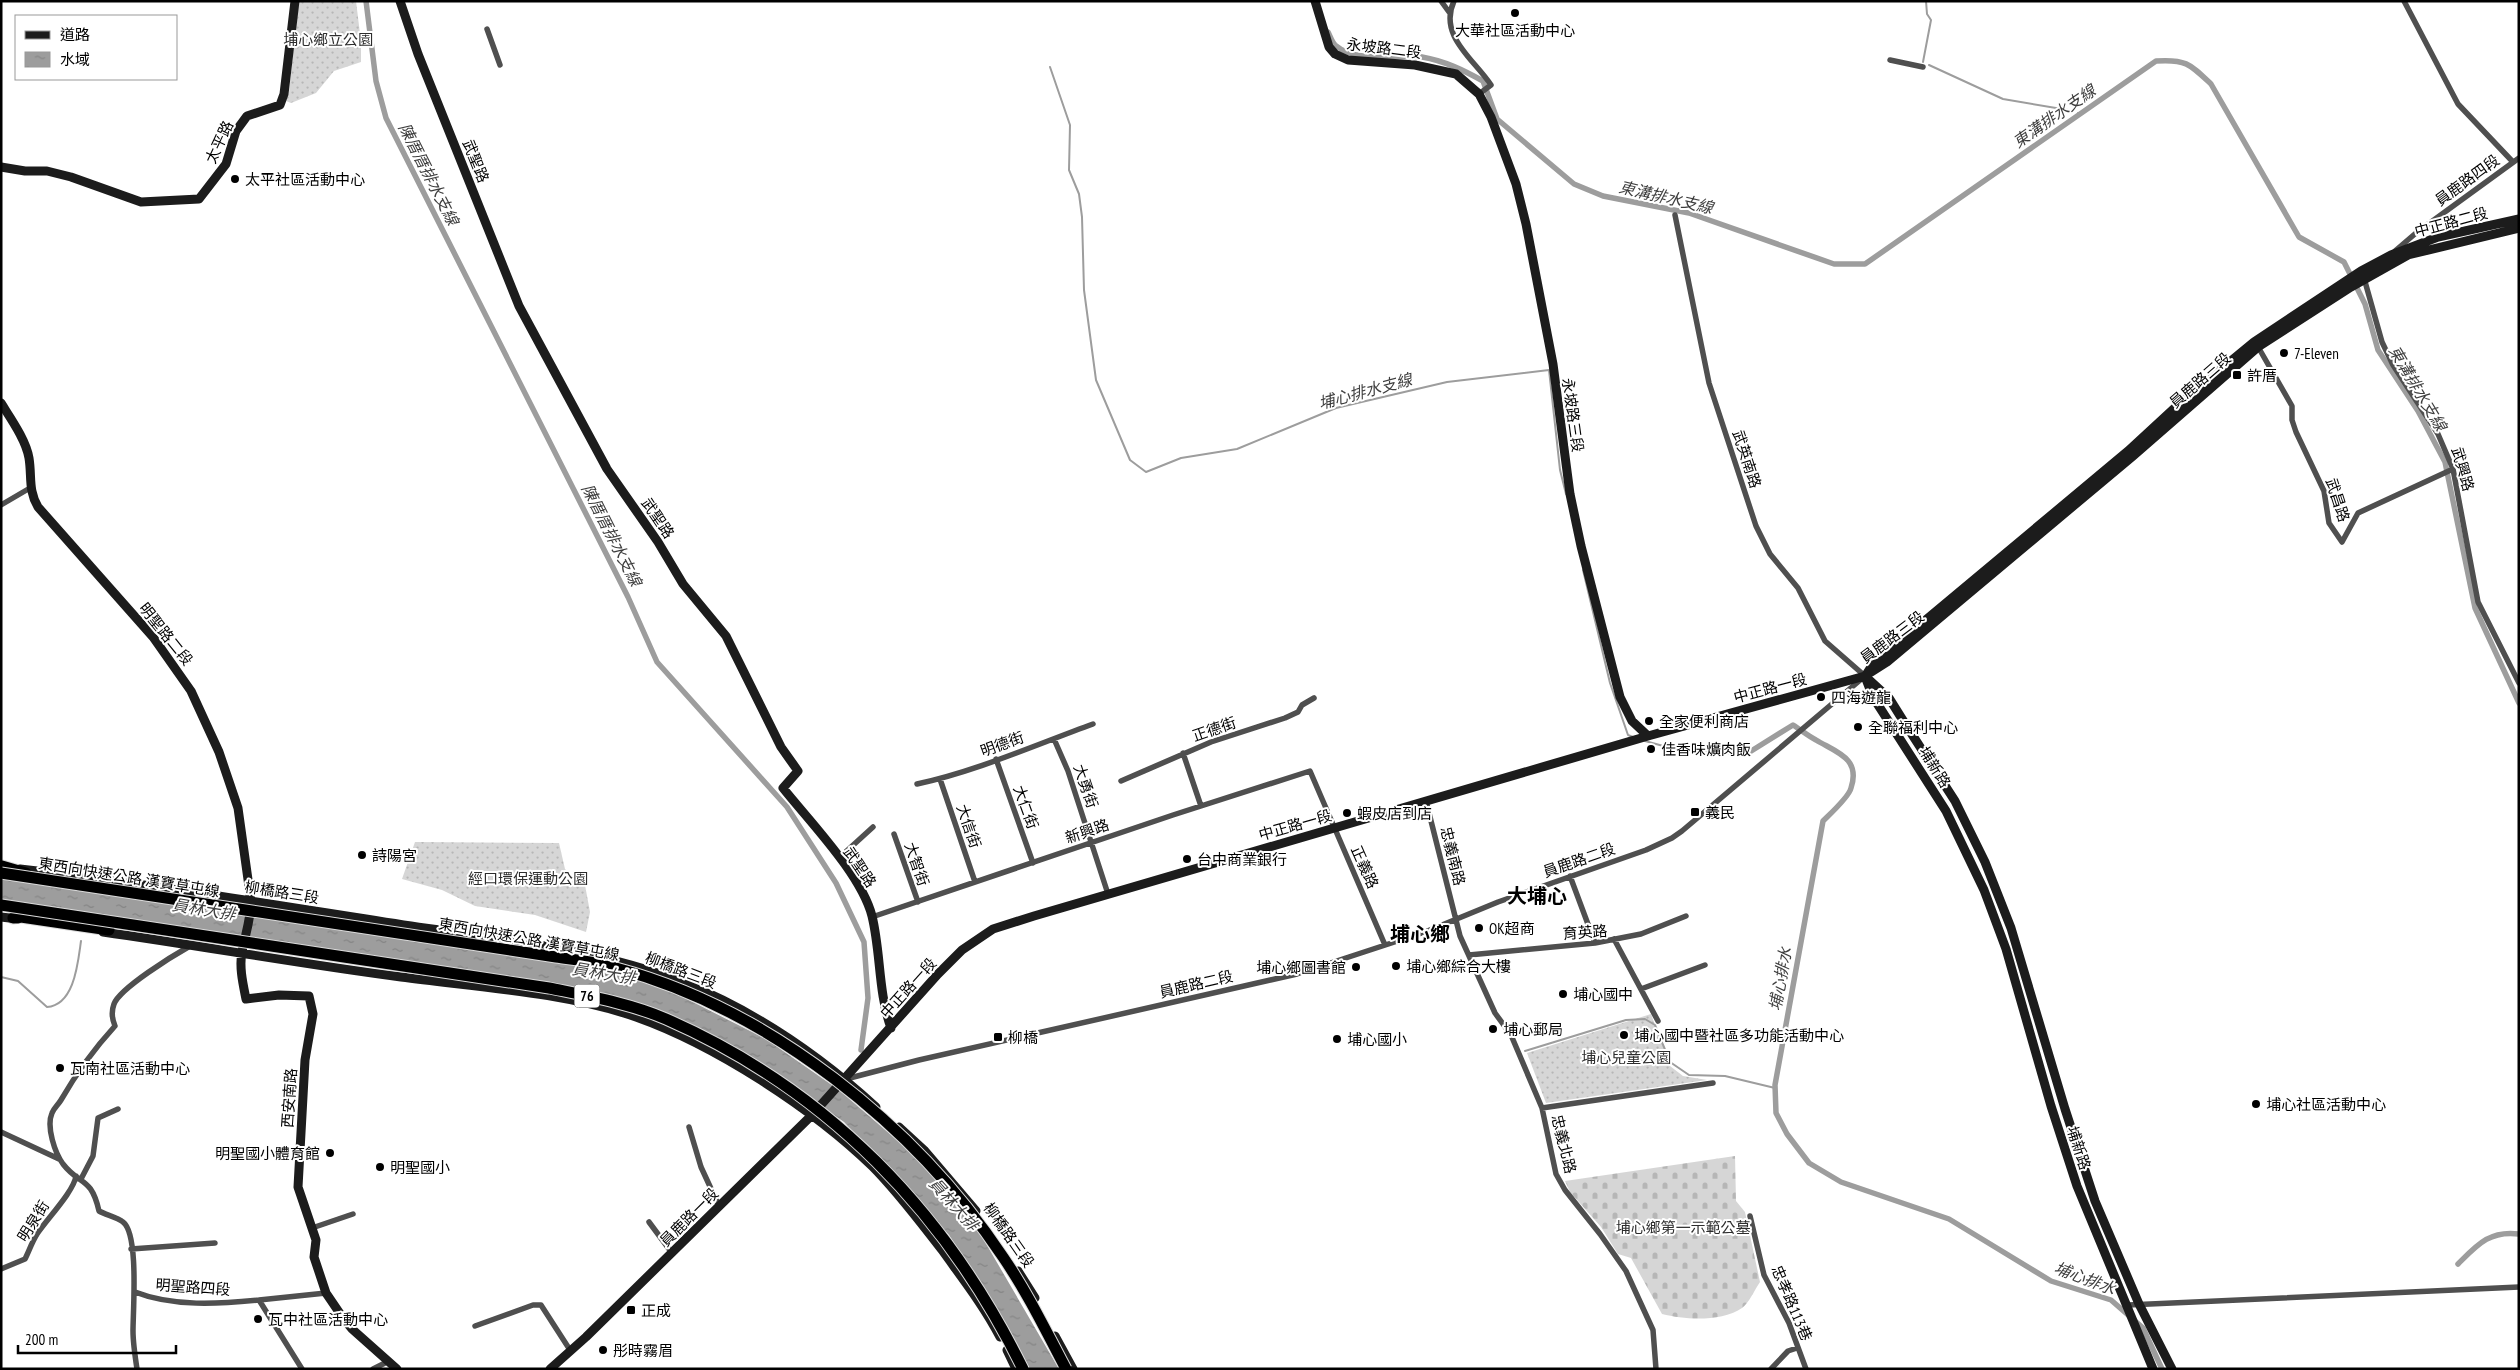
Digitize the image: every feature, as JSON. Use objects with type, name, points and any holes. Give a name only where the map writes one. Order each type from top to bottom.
[{"type":"highway","points":[[2,869],[377,925],[399,932]]},
{"type":"highway","name":"東西向快速公路 漢寶草屯線","points":[[2,869],[615,967],[684,991],[741,1019],[797,1052],[874,1111],[944,1182],[1002,1256],[1036,1312],[1066,1369]]},
{"type":"highway","name":"76","points":[[1,905],[549,988],[636,1009],[665,1019],[724,1048],[774,1078],[848,1134],[914,1199],[967,1270],[1004,1330],[1023,1369]]},
{"type":"highway","points":[[7,917],[21,917],[414,973],[440,972]]},
{"type":"street","name":"太平路","points":[[1,167],[25,171],[46,171],[70,177],[141,202],[199,199],[226,164],[236,131],[247,116],[280,105],[284,94],[295,1]]},
{"type":"street","name":"武聖路","points":[[400,1],[418,54],[520,306],[607,469],[658,542],[683,584],[726,636],[781,746],[798,771],[783,788],[839,858],[864,895],[872,917],[884,1009],[890,1028]]},
{"type":"street","name":"永坡路二段","points":[[1315,1],[1329,47],[1336,54],[1348,60],[1415,64],[1444,70],[1456,74],[1480,94]]},
{"type":"street","points":[[1441,1],[1449,12]]},
{"type":"street","points":[[1454,1],[1449,12],[1450,26],[1462,51],[1491,85],[1480,94]]},
{"type":"street","points":[[2404,1],[2458,104],[2516,160]]},
{"type":"street","points":[[487,30],[500,65]]},
{"type":"street","points":[[1890,60],[1923,67]]},
{"type":"street","name":"永坡路三段","points":[[1480,94],[1501,142],[1516,184],[1526,224],[1553,364],[1570,494],[1612,671],[1620,697],[1632,721],[1648,736]]},
{"type":"street","name":"員鹿路四段","points":[[2391,259],[2416,232],[2516,160]]},
{"type":"street","name":"武英南路","points":[[1674,215],[1708,382],[1756,526],[1770,554],[1798,588],[1825,641],[1865,676]]},
{"type":"street","name":"中正路二段","points":[[2391,259],[2438,237],[2519,219]]},
{"type":"street","name":"中正路二段","points":[[2391,259],[2519,228]]},
{"type":"street","name":"員鹿路三段","points":[[1865,676],[1873,664],[2128,451],[2180,403],[2256,345],[2363,275],[2391,259]]},
{"type":"street","name":"武興路","points":[[2363,275],[2382,342],[2393,365],[2438,434],[2453,469],[2478,602],[2519,683]]},
{"type":"street","name":"武昌路","points":[[2256,345],[2292,406],[2292,420],[2296,432],[2324,491],[2329,523],[2342,542],[2358,513],[2453,469]]},
{"type":"street","name":"明聖路二段","points":[[1,403],[29,457],[30,488],[38,507],[153,637],[191,691],[219,752],[236,802],[251,901],[251,912],[241,953]]},
{"type":"street","points":[[1,506],[30,488]]},
{"type":"street","name":"中正路一段","points":[[820,1107],[938,974],[981,936],[1034,916],[1108,894],[1648,736],[1865,676]]},
{"type":"street","name":"員鹿路二段","points":[[842,1082],[919,1060],[1297,974],[1385,945],[1672,838],[1865,676]]},
{"type":"street","name":"埔新路","points":[[1865,676],[1889,698],[1955,801],[1985,862],[2011,928],[2064,1109],[2094,1201],[2139,1304],[2172,1369]]},
{"type":"street","name":"埔新路","points":[[1865,676],[1873,698],[1946,811],[1984,890],[2006,950],[2076,1186],[2128,1305],[2153,1369]]},
{"type":"street","name":"正德街","points":[[1121,781],[1183,753],[1285,718],[1298,712],[1302,705],[1314,698]]},
{"type":"street","name":"明德街","points":[[917,784],[940,779],[996,760],[1093,724]]},
{"type":"street","name":"大勇街","points":[[1054,739],[1068,770],[1108,894]]},
{"type":"street","points":[[1183,753],[1201,806]]},
{"type":"street","name":"大仁街","points":[[996,760],[1033,863]]},
{"type":"street","name":"新興路","points":[[872,917],[1310,771]]},
{"type":"street","name":"正義路","points":[[1310,771],[1385,945]]},
{"type":"street","name":"大信街","points":[[940,779],[975,882]]},
{"type":"street","name":"忠義南路","points":[[1426,801],[1456,918]]},
{"type":"street","points":[[839,858],[873,827]]},
{"type":"street","name":"大智街","points":[[894,834],[918,902]]},
{"type":"street","name":"柳橋路三段","points":[[2,869],[113,880],[556,948],[649,971],[682,982],[744,1011],[842,1082],[924,1150],[969,1202],[1026,1283],[1072,1369]]},
{"type":"street","points":[[1570,876],[1595,943]]},
{"type":"street","points":[[1614,939],[1641,934],[1686,916]]},
{"type":"street","points":[[7,917],[241,953],[547,996],[634,1016],[661,1026],[720,1055],[843,1139],[874,1168],[907,1206],[960,1274],[997,1332],[1016,1369]]},
{"type":"street","name":"忠義北路","points":[[1456,918],[1469,955],[1496,1013],[1511,1035],[1542,1108],[1556,1174],[1565,1190],[1626,1271],[1654,1330],[1656,1369]]},
{"type":"street","name":"育英路","points":[[1469,955],[1595,943],[1614,939],[1658,1021]]},
{"type":"street","points":[[59,1159],[50,1123],[52,1113],[94,1051],[115,1026],[112,1017],[114,1003],[142,976],[192,945]]},
{"type":"street","name":"西安南路","points":[[241,953],[241,975],[246,999],[279,995],[309,996],[314,1014],[305,1060],[298,1187],[316,1240],[314,1257],[326,1293],[352,1329],[397,1369]]},
{"type":"street","points":[[1641,988],[1705,965]]},
{"type":"street","points":[[1542,1108],[1712,1083]]},
{"type":"street","name":"員鹿路一段","points":[[550,1369],[586,1338],[820,1107]]},
{"type":"street","name":"明泉街","points":[[1,1269],[25,1259],[36,1236],[60,1202],[75,1186],[93,1156],[98,1118],[118,1109]]},
{"type":"street","points":[[689,1127],[701,1167],[719,1206]]},
{"type":"street","points":[[1,1132],[59,1159],[95,1195],[99,1211],[123,1222],[129,1230],[132,1241],[135,1292],[133,1333],[137,1369]]},
{"type":"street","points":[[312,1228],[353,1214]]},
{"type":"street","name":"忠孝路113巷","points":[[1750,1216],[1764,1275],[1789,1323],[1806,1369]]},
{"type":"street","points":[[649,1222],[672,1252]]},
{"type":"street","points":[[131,1249],[215,1243]]},
{"type":"street","points":[[2128,1305],[2519,1287]]},
{"type":"street","name":"明聖路四段","points":[[135,1292],[168,1300],[220,1304],[326,1293]]},
{"type":"street","points":[[259,1300],[297,1358],[302,1369]]},
{"type":"street","points":[[475,1326],[534,1304],[541,1306],[570,1350]]},
{"type":"street","name":"員鹿路一段","points":[[558,1369],[577,1351],[586,1338]]},
{"type":"street","points":[[1771,1369],[1788,1351],[1797,1348]]},
{"type":"street","points":[[373,1369],[389,1361]]},
{"type":"green space","name":"埔心鄉立公園","points":[[299,1],[356,1],[361,42],[361,62],[334,71],[316,93],[291,103],[286,101],[289,92]]},
{"type":"green space","name":"經口環保運動公園","points":[[415,842],[559,843],[565,869],[573,877],[575,886],[585,885],[590,912],[586,932],[535,915],[475,906],[442,890],[402,879]]},
{"type":"green space","name":"埔心兒童公園","points":[[1651,1014],[1670,1066],[1683,1076],[1707,1080],[1546,1103],[1527,1053]]},
{"type":"green space","name":"埔心鄉第一示範公墓","points":[[1735,1156],[1736,1201],[1745,1212],[1760,1282],[1745,1306],[1734,1313],[1714,1318],[1682,1318],[1662,1314],[1631,1258],[1618,1254],[1601,1227],[1570,1192],[1565,1181]]},
{"type":"water","name":"員林大排","points":[[1,875],[568,962],[634,979],[679,995],[766,1039],[839,1090],[920,1160],[981,1235],[1059,1369],[1030,1369],[1008,1327],[949,1235],[844,1122],[735,1048],[669,1014],[583,991],[1,902]]},
{"type":"waterway","name":"陳厝厝排水支線","points":[[366,1],[376,81],[386,118],[628,597],[657,662],[787,807],[836,883],[864,942],[868,998],[861,1050]]},
{"type":"waterway","points":[[1923,62],[1931,20],[1927,14],[1926,1]]},
{"type":"waterway","name":"東溝排水支線","points":[[1328,32],[1335,45],[1344,51],[1377,57],[1422,57],[1454,66],[1483,81],[1497,119],[1574,184],[1603,196],[1689,213],[1834,264],[1865,264],[2156,61],[2174,61],[2187,64],[2211,84],[2299,237],[2344,262],[2365,304],[2378,350],[2418,411],[2445,462],[2475,608],[2519,703]]},
{"type":"waterway","points":[[1929,65],[2003,99],[2068,110]]},
{"type":"waterway","name":"埔心排水支線","points":[[1050,67],[1070,125],[1069,170],[1079,194],[1082,217],[1084,290],[1096,380],[1130,460],[1146,472],[1181,458],[1237,449],[1336,408],[1447,382],[1549,370],[1560,470],[1566,494]]},
{"type":"waterway","name":"埔心排水支線","points":[[1583,570],[1610,683],[1628,735],[1633,737]]},
{"type":"waterway","name":"埔心排水","points":[[1667,747],[1748,753],[1793,725],[1845,757],[1853,770],[1850,792],[1823,821],[1775,1085],[1776,1113],[1787,1134],[1809,1163],[1841,1182],[1949,1219],[2051,1281],[2111,1300],[2143,1328],[2162,1369]]},
{"type":"waterway","name":"埔心排水支線","points":[[1645,741],[1667,747]]},
{"type":"waterway","points":[[1,977],[18,981],[47,1007],[56,1004],[64,999],[73,981],[81,941]]},
{"type":"waterway","points":[[1525,1051],[1626,1020],[1645,1019],[1655,1025],[1670,1062],[1689,1075],[1725,1076],[1775,1088]]},
{"type":"waterway","points":[[2458,1264],[2485,1240],[2500,1234],[2519,1234]]},
{"type":"place","name":"大華社區活動中心","points":[[1515,13]]},
{"type":"place","name":"太平社區活動中心","points":[[235,179]]},
{"type":"place","name":"7-Eleven","points":[[2284,353]]},
{"type":"place","name":"許厝","points":[[2237,375]]},
{"type":"place","name":"四海遊龍","points":[[1821,697]]},
{"type":"place","name":"全家便利商店","points":[[1649,721]]},
{"type":"place","name":"全聯福利中心","points":[[1858,727]]},
{"type":"place","name":"佳香味爌肉飯","points":[[1651,749]]},
{"type":"place","name":"義民","points":[[1695,812]]},
{"type":"place","name":"蝦皮店到店","points":[[1347,813]]},
{"type":"place","name":"詩陽宮","points":[[362,855]]},
{"type":"place","name":"台中商業銀行","points":[[1187,859]]},
{"type":"place","name":"OK超商","points":[[1479,928]]},
{"type":"place","name":"埔心鄉綜合大樓","points":[[1396,966]]},
{"type":"place","name":"埔心鄉圖書館","points":[[1356,967]]},
{"type":"place","name":"埔心國中","points":[[1563,994]]},
{"type":"place","name":"埔心郵局","points":[[1493,1029]]},
{"type":"place","name":"埔心國中暨社區多功能活動中心","points":[[1624,1035]]},
{"type":"place","name":"柳橋","points":[[998,1037]]},
{"type":"place","name":"埔心國小","points":[[1337,1039]]},
{"type":"place","name":"瓦南社區活動中心","points":[[60,1068]]},
{"type":"place","name":"埔心社區活動中心","points":[[2256,1104]]},
{"type":"place","name":"明聖國小體育館","points":[[330,1153]]},
{"type":"place","name":"明聖國小","points":[[380,1167]]},
{"type":"place","name":"正成","points":[[631,1310]]},
{"type":"place","name":"瓦中社區活動中心","points":[[258,1319]]},
{"type":"place","name":"彤時霧眉","points":[[603,1350]]},
{"type":"district","name":"大埔心","points":[[1537,896]]},
{"type":"district","name":"埔心鄉","points":[[1420,934]]}]
